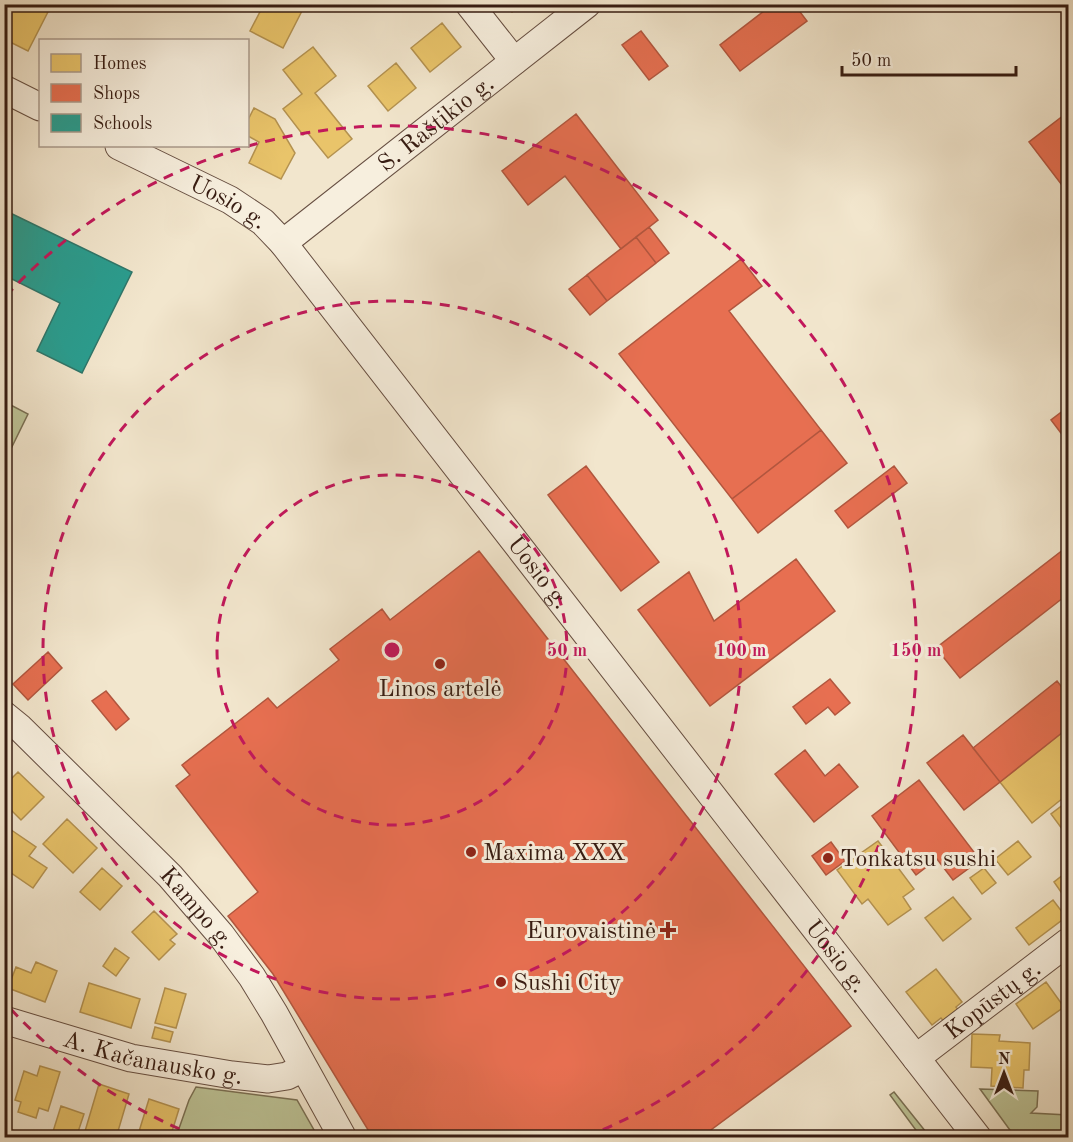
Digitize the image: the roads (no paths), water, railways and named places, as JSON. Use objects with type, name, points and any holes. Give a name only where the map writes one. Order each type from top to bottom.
[{"type":"street","points":[[470,4],[514,61]]},
{"type":"street","name":"S. Raštikio g.","points":[[283,243],[587,4]]},
{"type":"street","points":[[4,89],[39,106]]},
{"type":"street","name":"Uosio g.","points":[[121,147],[230,200],[263,222],[283,243],[978,1137]]},
{"type":"street","name":"Kampo g.","points":[[4,715],[20,728],[170,876],[222,935],[274,1012],[343,1137]]},
{"type":"street","name":"Kopūstų g.","points":[[916,1058],[1068,942]]},
{"type":"street","name":"A. Kačanausko g.","points":[[4,1020],[131,1058],[173,1066],[268,1079],[287,1076],[303,1068]]},
{"type":"place","name":"Linos artelė","points":[[440,664]]},
{"type":"place","name":"Maxima XXX","points":[[471,852]]},
{"type":"place","name":"Tonkatsu sushi","points":[[828,858]]},
{"type":"place","name":"Eurovaistinė","points":[[668,930]]},
{"type":"place","name":"Sushi City","points":[[501,982]]}]
